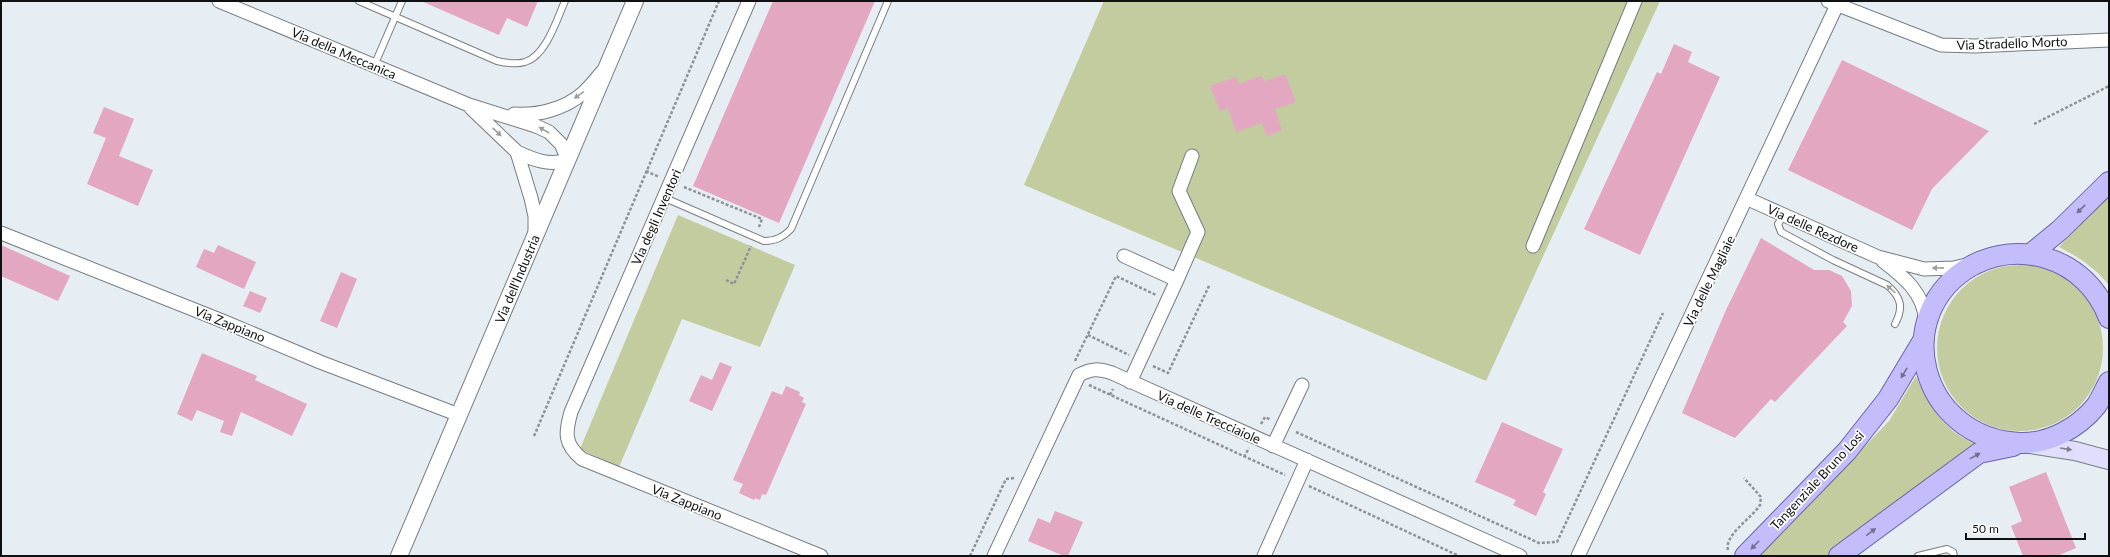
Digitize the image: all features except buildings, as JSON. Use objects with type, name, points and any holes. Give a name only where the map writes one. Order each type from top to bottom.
[{"type":"main road","points":[[2032,254],[2060,230],[2109,182]]},
{"type":"main road","name":"Tangenziale Bruno Losi","points":[[1737,555],[1847,451],[1888,399],[1925,332],[1935,304],[1943,292],[1963,271],[1982,260],[2003,254],[2032,254],[2060,262],[2085,279],[2104,303],[2109,318]]},
{"type":"main road","name":"Tangenziale Bruno Losi","points":[[1925,332],[1925,363],[1931,386],[1943,406],[1960,423],[1981,436],[2004,442],[2027,444]]},
{"type":"main road","name":"Tangenziale Bruno Losi","points":[[1840,556],[1979,453],[2027,444],[2054,437],[2077,424],[2096,405],[2109,382]]},
{"type":"main road","points":[[2027,444],[2075,451],[2109,460]]},
{"type":"street","name":"Via della Meccanica","points":[[219,1],[469,106],[536,126],[549,132],[561,144],[568,160],[557,163],[536,161],[517,152],[469,106]]},
{"type":"street","name":"Via dell'Industria","points":[[399,556],[635,1]]},
{"type":"street","name":"Via degli Inventori","points":[[566,434],[571,412],[672,182],[749,1]]},
{"type":"street","points":[[1533,246],[1635,1]]},
{"type":"street","name":"Via Stradello Morto","points":[[1833,3],[1941,45],[1957,46],[2109,40]]},
{"type":"street","name":"Via delle Magliaie","points":[[1578,556],[1748,199],[1833,3]]},
{"type":"street","name":"Via della Meccanica","points":[[469,106],[515,115],[533,114],[552,110],[583,94],[606,67]]},
{"type":"street","points":[[517,152],[535,216],[535,238]]},
{"type":"street","points":[[1125,379],[1177,280],[1198,232],[1179,191],[1192,156]]},
{"type":"street","name":"Via delle Rezdore","points":[[1748,199],[1878,257],[1924,268],[1954,268],[2003,254]]},
{"type":"street","name":"Via Zappiano","points":[[1,233],[225,322],[320,362],[459,415]]},
{"type":"street","points":[[1124,256],[1177,280]]},
{"type":"street","name":"Via delle Rezdore","points":[[1878,257],[1909,282],[1918,294],[1926,316],[1925,332]]},
{"type":"street","name":"Via delle Trecciaiole","points":[[1077,379],[1079,375],[1090,369],[1100,369],[1520,556]]},
{"type":"street","points":[[994,556],[1077,379]]},
{"type":"street","points":[[1273,446],[1302,385]]},
{"type":"street","name":"Via Zappiano","points":[[566,434],[573,452],[582,459],[821,556]]},
{"type":"street","points":[[1264,556],[1307,460]]},
{"type":"lane","points":[[359,1],[497,61],[514,64],[526,62],[539,53],[550,36],[565,1]]},
{"type":"lane","points":[[374,66],[402,1]]},
{"type":"lane","points":[[665,198],[764,241],[774,241],[784,236],[791,229],[888,1]]},
{"type":"lane","points":[[1784,215],[1778,224],[1782,232],[1833,260],[1887,285],[1894,291],[1901,304],[1900,315],[1895,324]]},
{"type":"lane","points":[[1918,556],[1947,549],[1953,552],[1954,556]]},
{"type":"path","points":[[534,436],[719,1]]},
{"type":"path","points":[[2034,124],[2109,86]]},
{"type":"path","points":[[646,171],[762,219],[734,284],[726,280]]},
{"type":"path","points":[[1132,348],[1125,379],[1110,395],[1068,375],[1116,276],[1157,296],[1154,302]]},
{"type":"path","points":[[1244,457],[1265,417],[1539,543],[1557,542],[1663,313]]},
{"type":"path","points":[[1737,555],[1727,546],[1729,538],[1760,505],[1761,497],[1744,478]]},
{"type":"green space","points":[[1104,1],[1660,1],[1486,381],[1024,185]]},
{"type":"green space","points":[[2109,194],[2109,285],[2086,263],[2059,247]]},
{"type":"green space","points":[[678,215],[795,265],[760,347],[682,319],[619,467],[580,449]]},
{"type":"green space","points":[[2012,265],[2028,265],[2052,271],[2079,289],[2097,316],[2103,340],[2103,356],[2097,380],[2079,407],[2052,425],[2028,431],[2012,431],[1988,425],[1967,412],[1956,401],[1943,380],[1937,356],[1937,340],[1943,316],[1956,295],[1967,284],[1988,271]]},
{"type":"green space","points":[[1916,376],[1932,408],[1946,425],[1955,433],[1976,444],[1827,556],[1759,556],[1889,421]]}]
